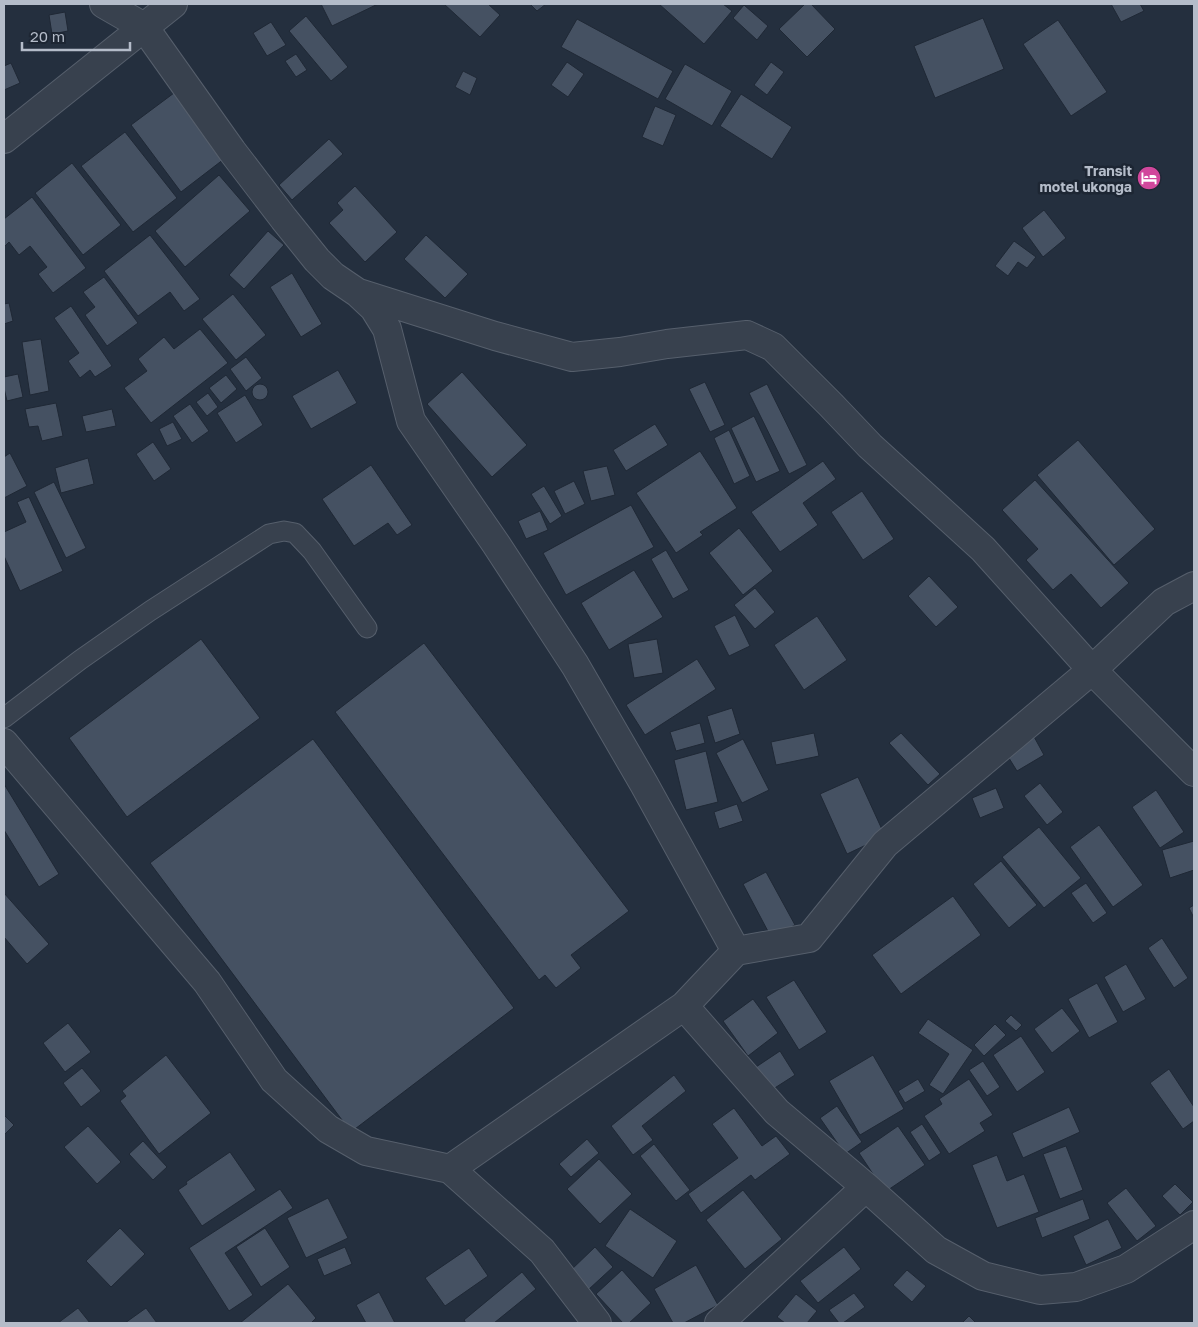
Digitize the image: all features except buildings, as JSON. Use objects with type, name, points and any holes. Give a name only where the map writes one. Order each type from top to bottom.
[{"type":"street","points":[[104,4],[144,27],[232,151],[284,220],[317,260],[333,276],[358,293],[374,308],[387,329],[411,420],[496,544],[575,665],[644,784],[736,951]]},
{"type":"street","points":[[4,139],[173,4]]},
{"type":"street","points":[[358,293],[495,336],[572,357],[620,352],[667,344],[747,336],[773,347],[870,446],[983,549],[1092,670],[1194,772]]},
{"type":"street","points":[[450,1170],[684,1006],[736,951],[809,938],[885,844],[1092,670],[1164,602],[1194,586]]},
{"type":"street","points":[[4,743],[207,982],[274,1080],[328,1129],[366,1151],[450,1170],[542,1251],[597,1323]]},
{"type":"street","points":[[684,1006],[777,1112],[866,1187],[936,1250],[983,1276],[1040,1290],[1076,1287],[1126,1269],[1194,1226]]},
{"type":"street","points":[[719,1323],[866,1187]]},
{"type":"lane","points":[[4,718],[80,660],[269,534],[284,531],[295,534],[312,551],[367,628]]},
{"type":"place","name":"Transit motel ukonga","points":[[1149,178]]}]
